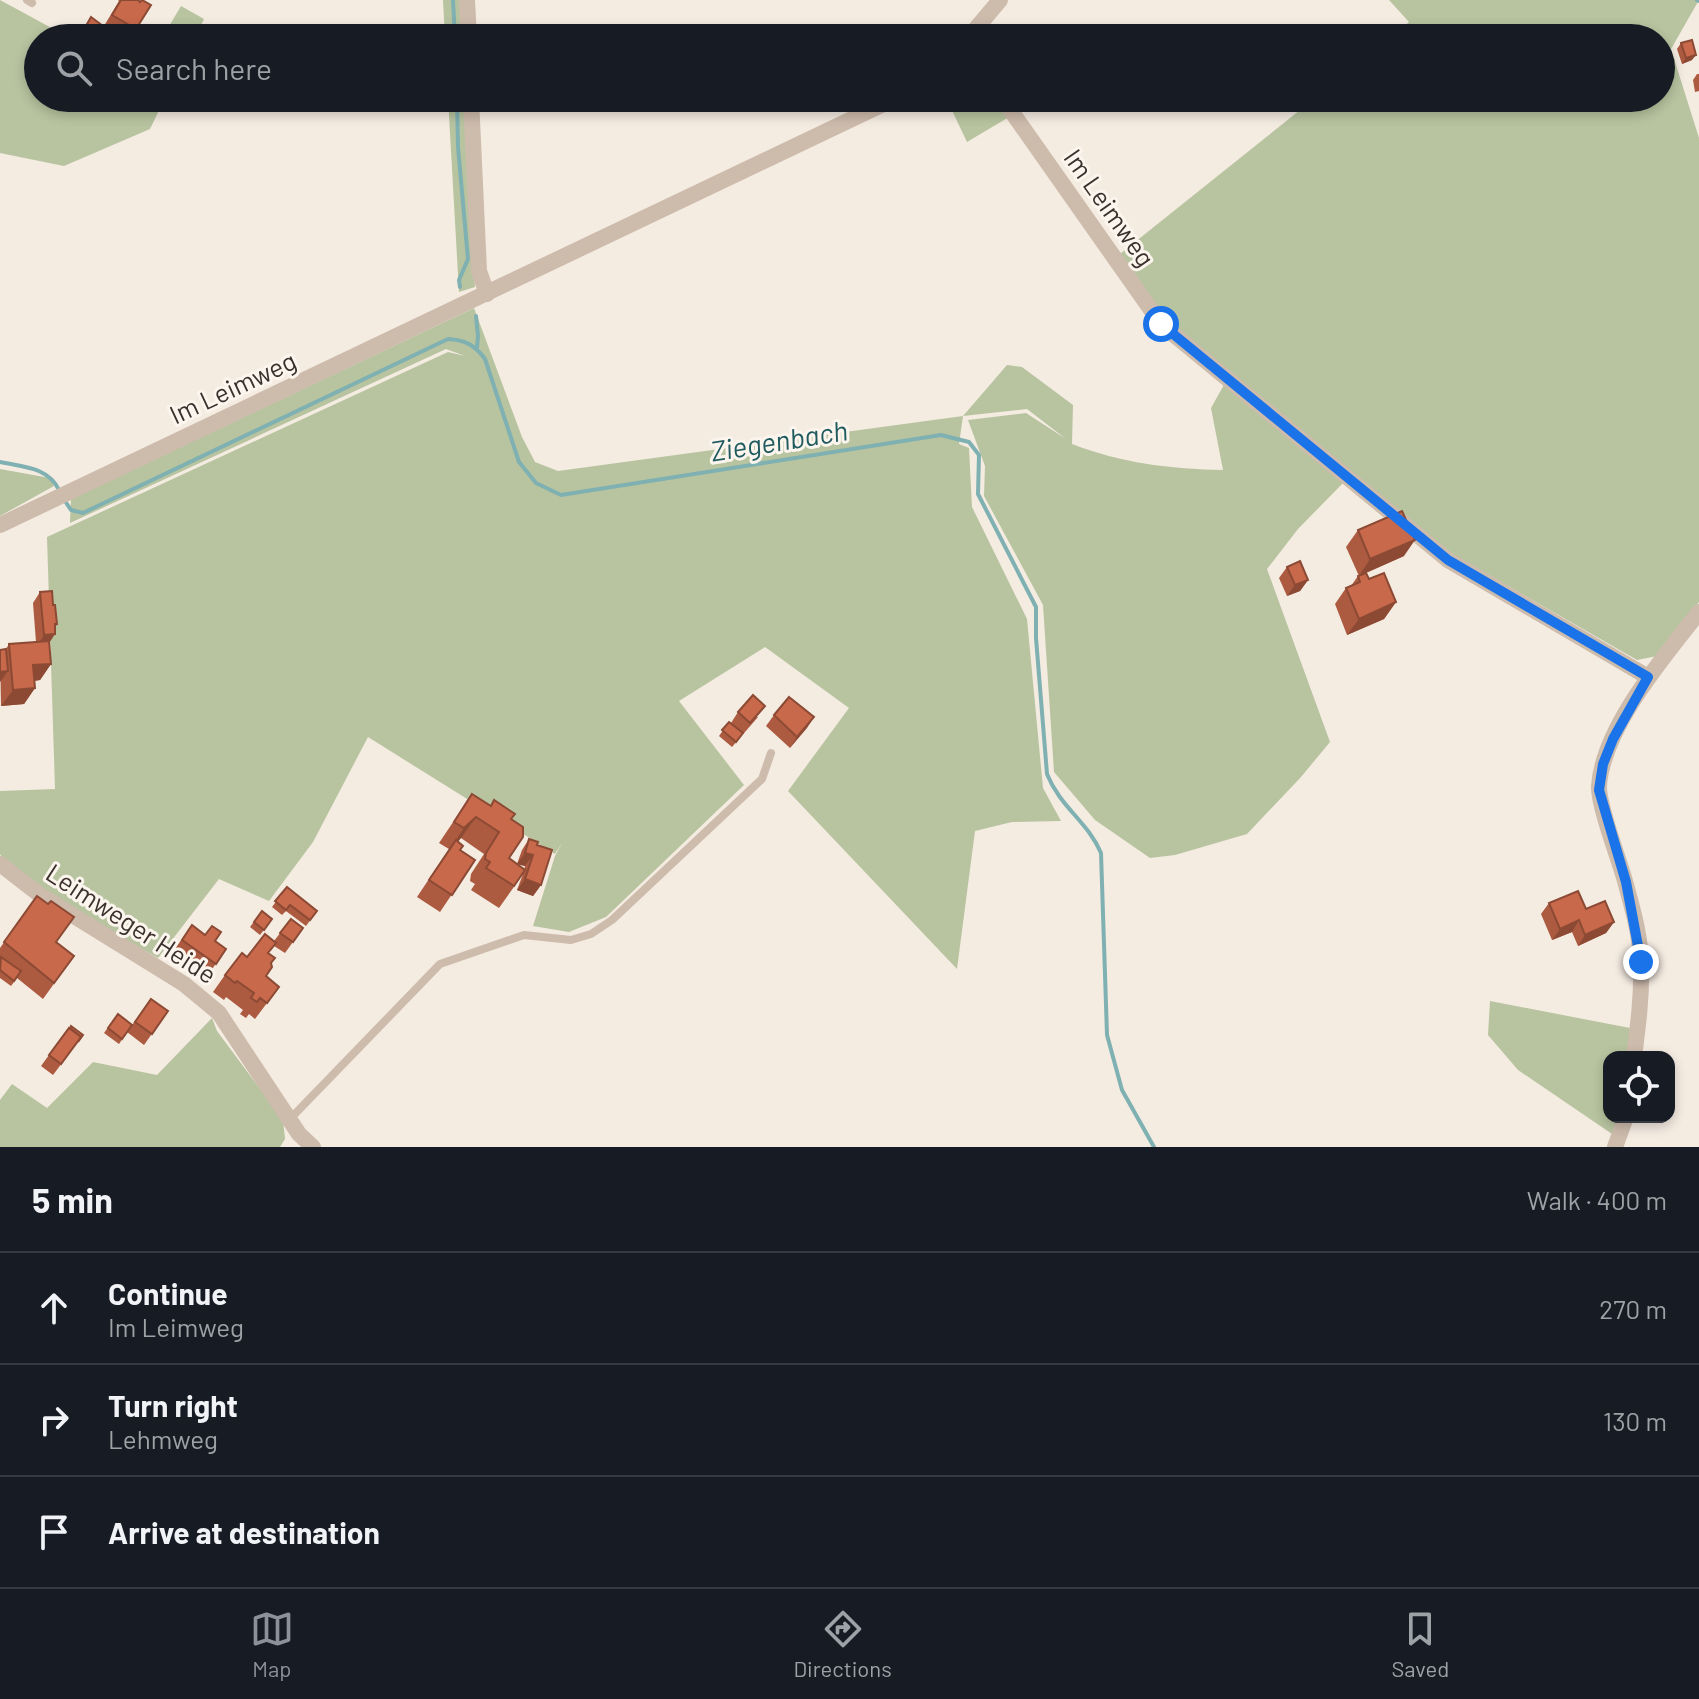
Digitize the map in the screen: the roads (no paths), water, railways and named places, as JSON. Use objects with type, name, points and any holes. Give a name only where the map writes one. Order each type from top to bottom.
[{"type":"street","points":[[467,0],[468,24]]},
{"type":"street","points":[[980,24],[1000,0]]},
{"type":"street","points":[[472,112],[479,271],[487,294]]},
{"type":"street","name":"Im Leimweg","points":[[0,525],[867,112]]},
{"type":"street","name":"Im Leimweg","points":[[1012,112],[1161,324],[1448,560],[1648,677]]},
{"type":"street","points":[[1635,1051],[1641,962],[1626,882],[1599,790],[1603,764],[1613,739],[1648,677],[1699,612]]},
{"type":"street","name":"Leimweger Heide","points":[[0,864],[40,895],[184,984],[219,1013],[293,1133],[313,1147]]},
{"type":"street","points":[[1615,1147],[1624,1123]]},
{"type":"lane","points":[[293,1133],[440,964],[524,935],[571,940],[591,934],[612,920],[762,779],[771,753]]},
{"type":"waterway","points":[[453,0],[454,24]]},
{"type":"waterway","points":[[457,112],[468,259],[459,280],[460,287]]},
{"type":"waterway","points":[[476,316],[477,347]]},
{"type":"waterway","name":"Ziegenbach","points":[[63,498],[71,510],[83,513],[448,339],[469,344],[485,359],[519,462],[536,483],[561,495],[941,435],[969,442],[979,455],[978,494],[1036,607],[1047,774],[1059,796],[1089,832],[1101,853],[1107,1035],[1122,1090],[1154,1147]]},
{"type":"waterway","name":"Ziegenbach","points":[[0,462],[42,472],[59,490]]}]
